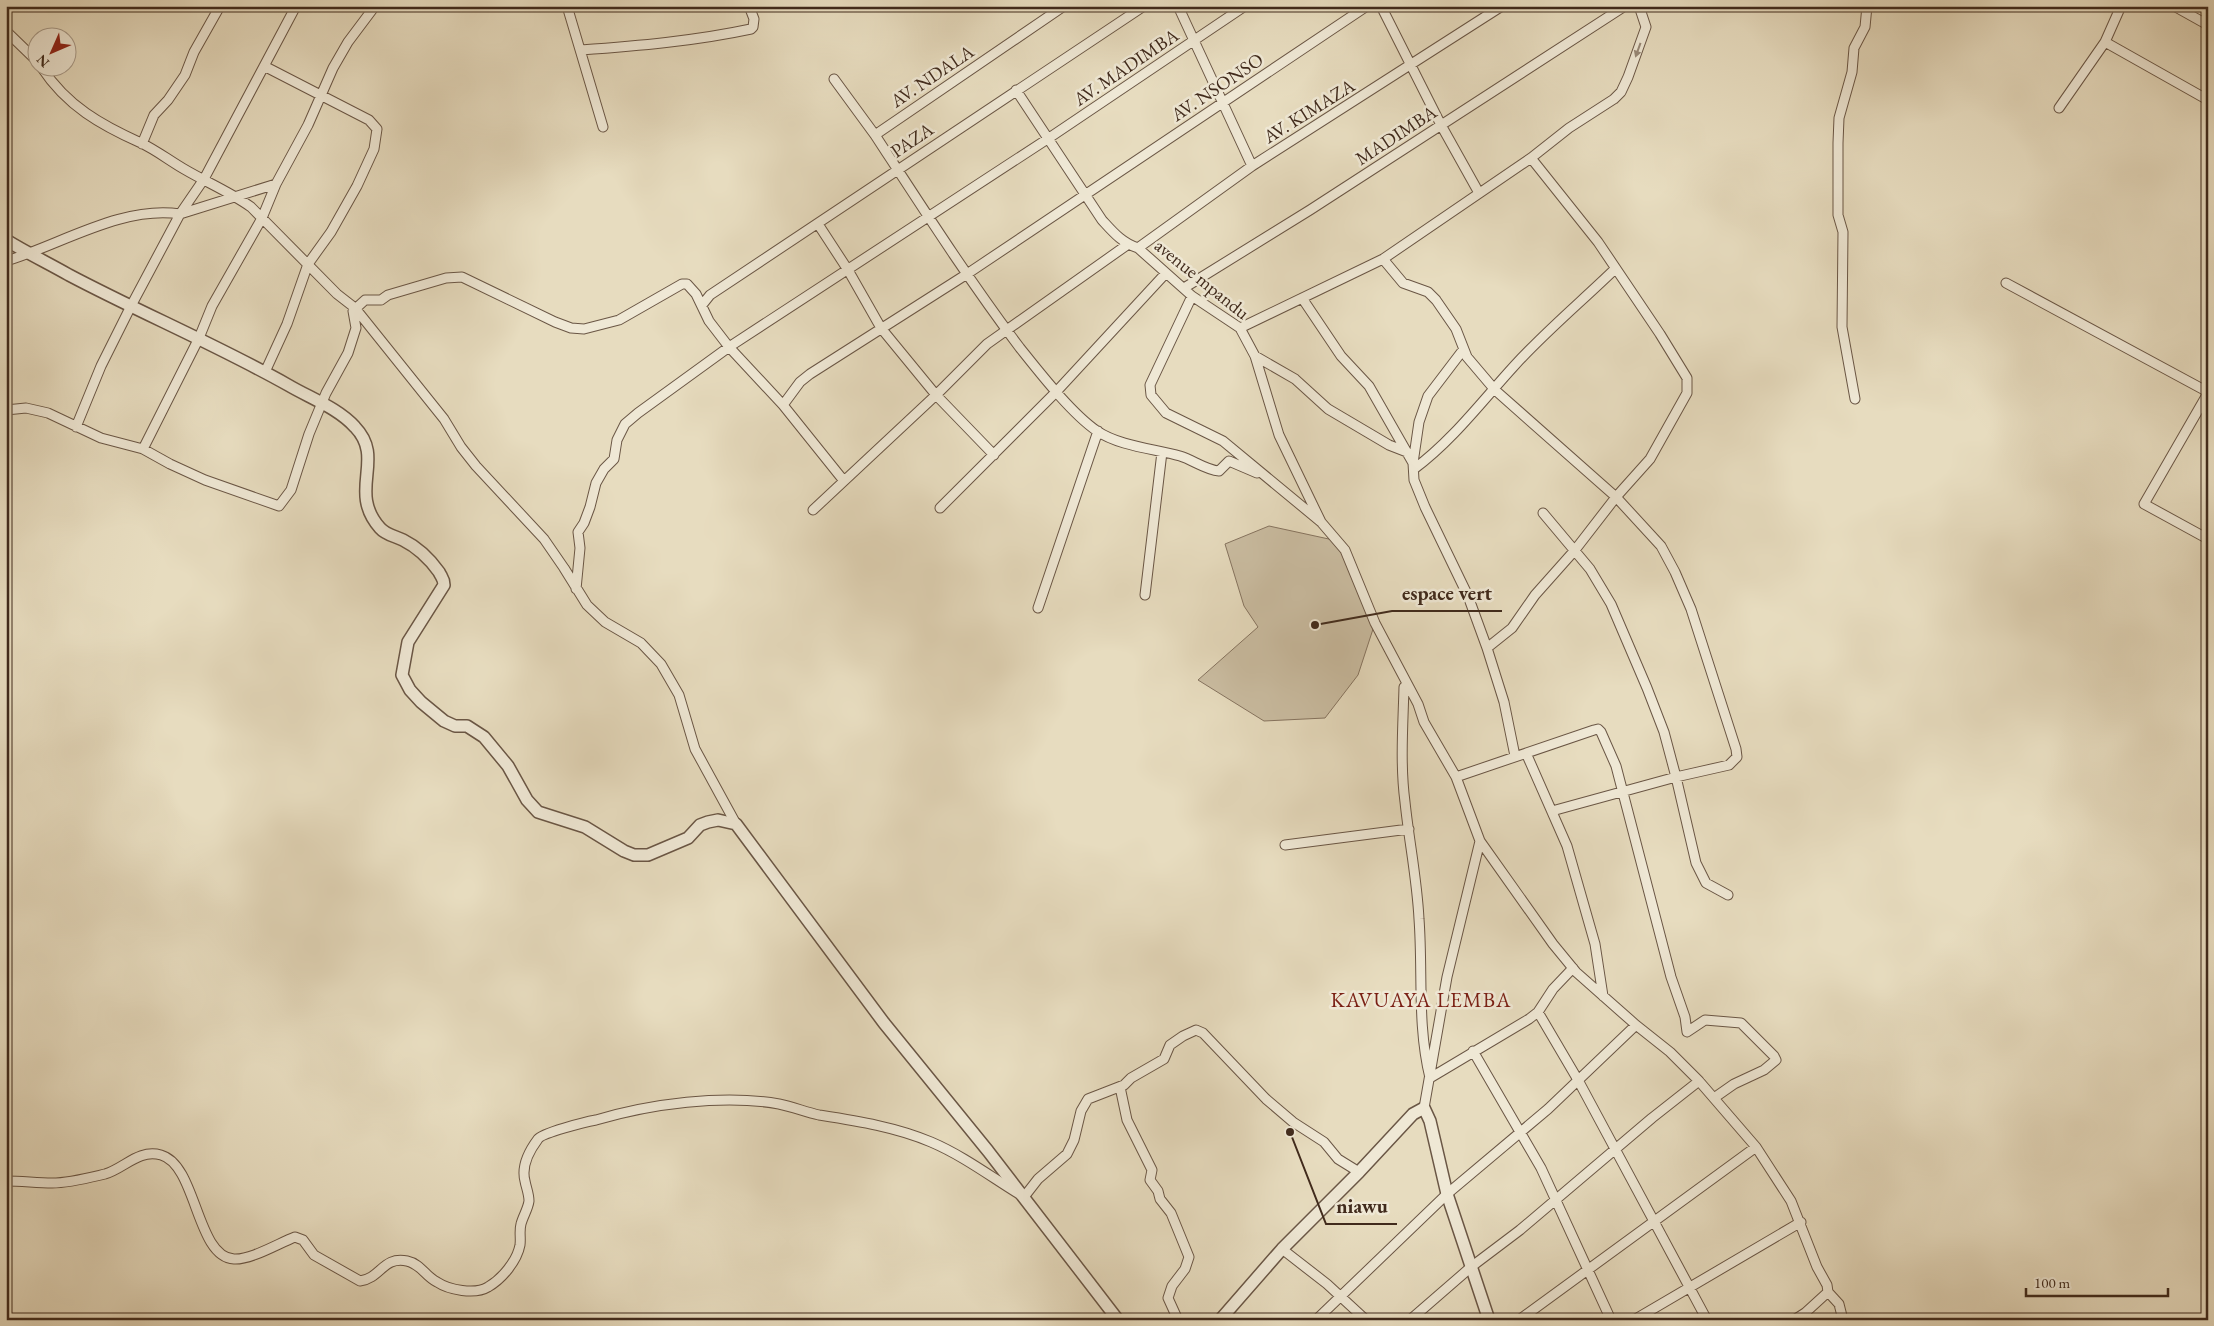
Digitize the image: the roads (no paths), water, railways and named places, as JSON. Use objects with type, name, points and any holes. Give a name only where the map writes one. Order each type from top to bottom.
[{"type":"street","points":[[142,144],[154,115],[168,100],[185,74],[194,52],[220,6]]},
{"type":"street","points":[[76,427],[101,366],[180,214],[204,179],[296,6]]},
{"type":"street","points":[[143,449],[199,338],[220,290],[262,218],[276,184],[321,96],[333,68],[348,42],[375,6]]},
{"type":"street","points":[[568,6],[603,127]]},
{"type":"street","points":[[581,50],[722,35],[751,29],[754,24],[749,6]]},
{"type":"street","name":"AV. NDALA","points":[[875,135],[1064,6]]},
{"type":"street","name":"PAZA","points":[[702,305],[710,295],[1144,6]]},
{"type":"street","points":[[1178,6],[1252,166]]},
{"type":"street","name":"AV. MADIMBA","points":[[576,589],[580,548],[578,532],[584,523],[590,507],[596,482],[604,469],[614,459],[617,440],[625,424],[670,388],[729,347],[1049,138],[1245,6]]},
{"type":"street","name":"AV. NSONSO","points":[[782,405],[800,382],[810,374],[967,274],[1367,6]]},
{"type":"street","points":[[1381,6],[1441,125],[1479,193]]},
{"type":"street","name":"AV. KIMAZA","points":[[1138,248],[1252,166],[1502,6]]},
{"type":"street","name":"MADIMBA","points":[[1184,288],[1302,215],[1625,6]]},
{"type":"street","points":[[1240,328],[1382,259],[1531,158],[1569,128],[1614,99],[1621,92],[1646,27],[1639,6]]},
{"type":"street","points":[[1856,399],[1842,327],[1843,232],[1838,215],[1838,144],[1839,118],[1852,72],[1854,48],[1865,27],[1867,6]]},
{"type":"street","points":[[2059,108],[2105,42],[2121,6]]},
{"type":"street","points":[[2174,6],[2208,25]]},
{"type":"street","points":[[6,31],[28,52]]},
{"type":"street","points":[[2105,42],[2208,100]]},
{"type":"street","points":[[264,66],[369,120],[377,129],[378,135],[374,149],[357,186],[331,232],[308,264],[286,324],[265,372]]},
{"type":"street","points":[[50,78],[60,91],[81,110],[106,128],[142,144],[236,196],[262,218],[337,294],[354,308],[444,419],[461,447],[476,466],[544,539],[576,589],[596,615],[641,642],[661,664],[679,695],[695,749],[736,824],[884,1023],[1024,1197],[1078,1267],[1090,1286],[1118,1320]]},
{"type":"street","points":[[834,79],[899,169],[928,217],[1006,329],[1056,392],[1098,431],[1130,444],[1187,458],[1214,471],[1219,471],[1229,461],[1265,475]]},
{"type":"street","name":"avenue mpandu","points":[[1016,90],[1102,220],[1115,235],[1127,245],[1138,248],[1192,296],[1240,328],[1254,356],[1279,435],[1321,522]]},
{"type":"street","points":[[1487,648],[1512,628],[1535,595],[1650,459],[1687,393],[1687,378],[1660,334],[1583,222],[1531,158]]},
{"type":"street","points":[[6,262],[28,255],[102,223],[163,212],[180,214],[276,184]]},
{"type":"street","points":[[818,224],[848,270],[881,328],[936,395],[994,455]]},
{"type":"street","points":[[6,240],[28,255],[265,372],[345,417],[357,428],[367,445],[369,462],[364,496],[369,512],[387,534],[422,551],[444,579],[444,585],[408,642],[402,664],[404,682],[421,702],[444,721],[455,726],[467,726],[484,737],[508,766],[526,800],[538,812],[585,827],[634,855],[648,855],[688,838],[700,825],[708,822],[718,820],[736,824]]},
{"type":"street","points":[[813,510],[936,395],[987,344],[1127,245]]},
{"type":"street","points":[[1382,259],[1403,283],[1428,292],[1436,300],[1456,329],[1462,341],[1463,350],[1472,364],[1495,390],[1616,497],[1661,546],[1675,572],[1705,647],[1737,757],[1729,765],[1676,777],[1552,811]]},
{"type":"street","points":[[1413,466],[1435,452],[1495,390],[1515,365],[1615,269]]},
{"type":"street","points":[[940,508],[1056,392],[1166,273]]},
{"type":"street","points":[[6,410],[26,408],[48,413],[102,438],[143,449],[205,480],[279,506],[291,490],[306,441],[352,344],[356,328],[354,308],[365,300],[381,300],[388,295],[455,276],[474,282],[571,328],[584,330],[619,320],[682,284],[687,284],[692,287],[710,322],[729,347],[782,405],[844,481]]},
{"type":"street","points":[[2006,282],[2208,392],[2144,504],[2208,539]]},
{"type":"street","points":[[1192,296],[1150,385],[1151,394],[1166,413],[1223,441],[1321,522],[1345,550],[1375,623],[1418,704],[1424,722],[1456,777],[1480,841],[1553,944],[1573,968],[1636,1025],[1670,1052],[1699,1081],[1756,1147],[1791,1201],[1801,1222],[1817,1267],[1827,1285],[1828,1292],[1839,1304],[1843,1320]]},
{"type":"street","points":[[1302,298],[1341,356],[1369,386],[1413,466]]},
{"type":"street","points":[[1463,350],[1428,396],[1419,422],[1413,466],[1414,480],[1468,596],[1504,702],[1515,756]]},
{"type":"street","points":[[1254,356],[1295,379],[1328,410],[1389,445],[1407,452]]},
{"type":"street","points":[[1038,608],[1098,431]]},
{"type":"street","points":[[1145,595],[1162,452]]},
{"type":"street","points":[[1543,513],[1590,569],[1611,604],[1648,688],[1664,732],[1696,863],[1706,883],[1728,895]]},
{"type":"street","points":[[1404,688],[1402,767],[1420,919],[1420,1007],[1424,1055],[1430,1078]]},
{"type":"street","points":[[1456,777],[1598,729],[1610,749],[1671,977],[1685,1018],[1687,1032],[1705,1020],[1742,1024],[1776,1060],[1764,1070],[1734,1084],[1714,1098]]},
{"type":"street","points":[[1526,753],[1567,846],[1595,944],[1603,996]]},
{"type":"street","points":[[1285,845],[1409,829]]},
{"type":"street","points":[[1480,841],[1447,976],[1424,1108],[1430,1121],[1447,1194],[1489,1320]]},
{"type":"street","points":[[1430,1078],[1538,1012],[1553,989],[1573,968]]},
{"type":"street","points":[[1538,1012],[1578,1080],[1707,1320]]},
{"type":"street","points":[[1316,1320],[1447,1194],[1520,1133],[1636,1025]]},
{"type":"street","points":[[1024,1197],[1038,1179],[1067,1154],[1074,1140],[1081,1111],[1088,1099],[1120,1087],[1131,1078],[1164,1059],[1170,1045],[1196,1030],[1200,1031],[1266,1099],[1293,1122],[1324,1142],[1338,1159],[1359,1172]]},
{"type":"street","points":[[1473,1051],[1541,1168],[1611,1320]]},
{"type":"street","points":[[1410,1320],[1471,1267],[1556,1200],[1699,1081]]},
{"type":"street","points":[[1120,1087],[1127,1120],[1152,1170],[1150,1180],[1158,1191],[1160,1199],[1171,1213],[1189,1257],[1185,1269],[1172,1286],[1168,1298],[1178,1320]]},
{"type":"street","points":[[6,1181],[62,1183],[107,1173],[142,1155],[156,1154],[172,1161],[182,1173],[194,1207],[208,1236],[216,1248],[228,1258],[245,1257],[295,1236],[303,1240],[314,1255],[355,1280],[367,1280],[394,1260],[415,1264],[437,1283],[460,1290],[487,1288],[508,1269],[518,1253],[521,1225],[529,1200],[523,1173],[524,1165],[541,1135],[603,1117],[703,1100],[732,1099],[780,1104],[816,1114],[891,1128],[932,1143],[1024,1197]]},
{"type":"street","points":[[1220,1320],[1282,1249],[1359,1172],[1412,1114],[1424,1108]]},
{"type":"street","points":[[1519,1320],[1653,1220],[1756,1147]]},
{"type":"street","points":[[1634,1320],[1801,1222]]},
{"type":"street","points":[[1282,1249],[1341,1296],[1366,1320]]},
{"type":"street","points":[[1794,1320],[1812,1308],[1828,1292]]},
{"type":"place","name":"espace vert","points":[[1315,625]]},
{"type":"place","name":"niawu","points":[[1290,1132]]},
{"type":"district","name":"KAVUAYA LEMBA","points":[[1421,999]]}]
